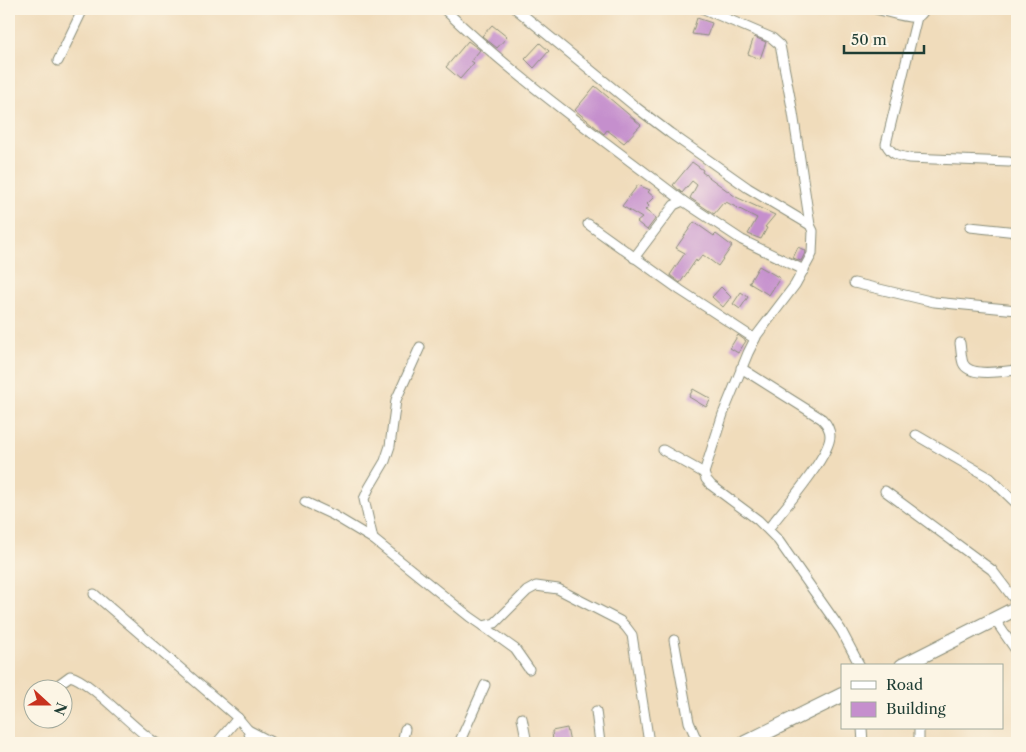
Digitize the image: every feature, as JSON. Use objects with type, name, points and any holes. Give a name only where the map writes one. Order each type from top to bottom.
[{"type":"main road","points":[[908,664],[1017,608]]},
{"type":"main road","points":[[745,743],[841,695]]},
{"type":"street","points":[[58,61],[83,9]]},
{"type":"street","points":[[444,9],[478,42],[683,201],[742,240],[804,270]]},
{"type":"street","points":[[516,9],[670,133],[748,188],[810,225]]},
{"type":"street","points":[[704,9],[772,38],[780,45],[814,242],[812,254],[804,270],[755,340],[741,368],[723,414],[704,473],[711,485],[768,529],[778,540],[841,630],[859,664]]},
{"type":"street","points":[[876,9],[917,17]]},
{"type":"street","points":[[925,9],[917,17],[886,144],[890,151],[902,157],[1009,162]]},
{"type":"street","points":[[634,258],[674,205],[683,201]]},
{"type":"street","points":[[588,224],[634,258],[755,340]]},
{"type":"street","points":[[970,227],[1017,232]]},
{"type":"street","points":[[854,284],[934,302],[1017,310]]},
{"type":"street","points":[[960,343],[964,364],[967,369],[981,372],[1017,370]]},
{"type":"street","points":[[373,539],[364,499],[385,462],[390,446],[396,400],[420,347]]},
{"type":"street","points":[[741,368],[822,419],[830,435],[829,442],[820,460],[768,529]]},
{"type":"street","points":[[916,435],[990,478],[1017,504]]},
{"type":"street","points":[[662,450],[704,473]]},
{"type":"street","points":[[885,491],[992,570],[1017,603]]},
{"type":"street","points":[[305,502],[333,515],[373,539],[470,617],[515,649],[529,669]]},
{"type":"street","points":[[483,626],[495,623],[527,590],[536,586],[558,589],[620,622],[632,635],[649,743]]},
{"type":"street","points":[[94,594],[238,718],[248,730],[252,743]]},
{"type":"street","points":[[995,620],[1017,652]]},
{"type":"street","points":[[674,640],[689,722],[698,743]]},
{"type":"street","points":[[65,680],[70,676],[86,684],[139,732],[156,743]]},
{"type":"street","points":[[459,743],[485,685]]},
{"type":"street","points":[[596,711],[600,743]]},
{"type":"street","points":[[217,743],[238,718]]},
{"type":"street","points":[[522,718],[527,743]]},
{"type":"street","points":[[402,743],[405,729]]},
{"type":"street","points":[[248,730],[273,743]]},
{"type":"street","points":[[862,730],[863,743]]},
{"type":"street","points":[[919,730],[919,743]]},
{"type":"building","points":[[697,18],[712,23],[707,36],[692,34]]},
{"type":"building","points":[[492,25],[507,37],[497,48],[482,36]]},
{"type":"building","points":[[754,37],[766,42],[760,59],[748,54]]},
{"type":"building","points":[[468,41],[480,50],[471,61],[474,63],[460,79],[446,67]]},
{"type":"building","points":[[540,43],[549,51],[534,68],[525,59]]},
{"type":"building","points":[[595,86],[641,125],[624,143],[607,130],[604,134],[575,110]]},
{"type":"building","points":[[692,162],[703,170],[702,172],[736,197],[775,215],[765,227],[767,228],[761,239],[748,234],[757,218],[726,202],[714,214],[690,198],[697,185],[692,181],[682,193],[673,185]]},
{"type":"building","points":[[638,185],[650,190],[648,192],[654,197],[647,204],[649,206],[645,210],[656,218],[647,230],[637,222],[642,218],[622,206]]},
{"type":"building","points":[[694,222],[714,236],[716,234],[732,246],[718,266],[703,255],[697,262],[696,260],[680,283],[670,275],[685,253],[676,248]]},
{"type":"building","points":[[798,247],[806,251],[801,261],[793,258]]},
{"type":"building","points":[[759,266],[780,278],[769,295],[749,283]]},
{"type":"building","points":[[721,287],[731,297],[723,307],[712,297]]},
{"type":"building","points":[[741,292],[748,297],[740,309],[733,304]]},
{"type":"building","points":[[738,335],[746,341],[738,353],[730,348]]},
{"type":"building","points":[[693,389],[711,399],[706,407],[689,397]]},
{"type":"building","points":[[567,728],[570,743],[553,743],[552,731]]}]
